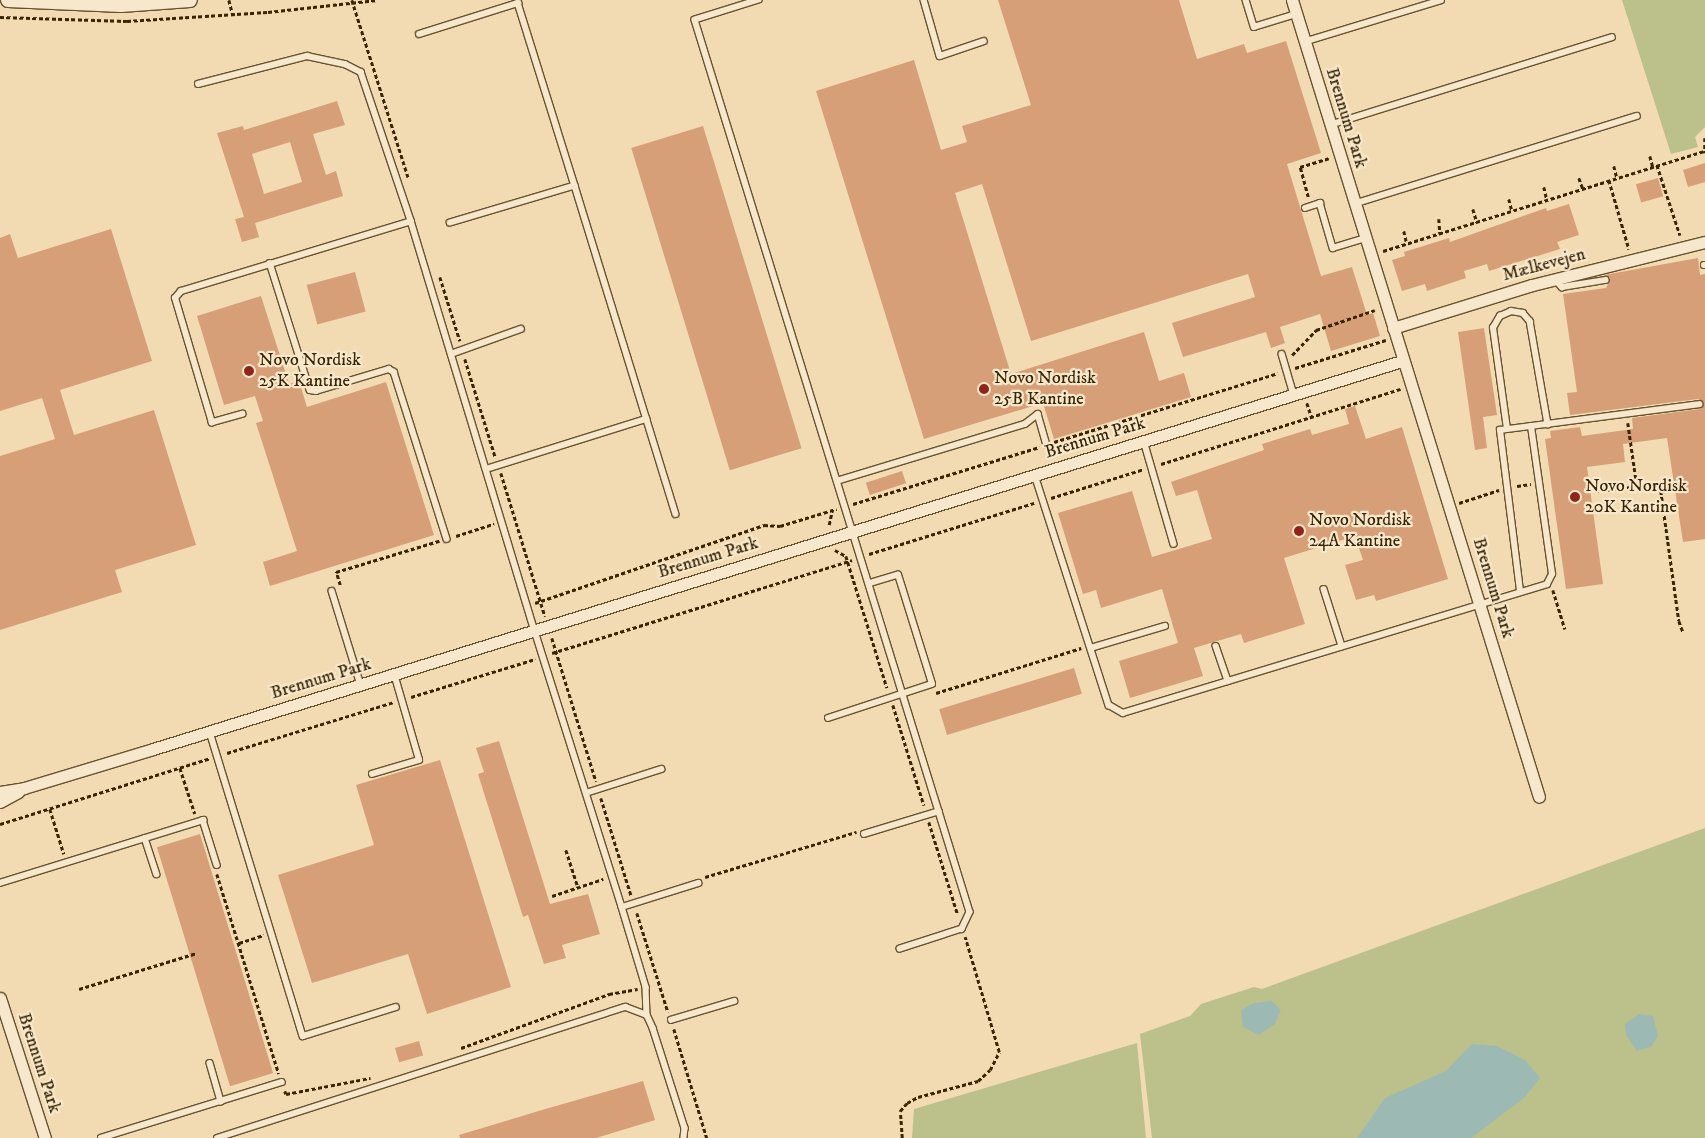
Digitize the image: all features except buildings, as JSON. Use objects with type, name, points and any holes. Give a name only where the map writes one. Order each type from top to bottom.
[{"type":"street","points":[[8,0],[121,4],[190,0]]},
{"type":"street","name":"Brennum Park","points":[[1292,0],[1395,332],[1402,361],[1480,604],[1539,797]]},
{"type":"street","name":"Mælkevejen","points":[[1395,332],[1555,279],[1705,242]]},
{"type":"street","name":"Brennum Park","points":[[0,792],[24,788],[210,732],[1402,361]]},
{"type":"street","name":"Brennum Park","points":[[0,802],[24,788]]},
{"type":"street","name":"Brennum Park","points":[[0,998],[44,1138]]},
{"type":"lane","points":[[759,0],[696,20],[970,912],[962,929],[900,949]]},
{"type":"lane","points":[[924,0],[940,56],[984,41]]},
{"type":"lane","points":[[1246,0],[1254,27],[1296,14]]},
{"type":"lane","points":[[1304,42],[1441,0]]},
{"type":"lane","points":[[419,34],[518,3],[676,514]]},
{"type":"lane","points":[[1330,125],[1612,37]]},
{"type":"lane","points":[[198,84],[308,56],[344,64],[361,72],[411,221],[527,605],[622,907],[646,987],[647,1015],[685,1128],[684,1138]]},
{"type":"lane","points":[[1354,204],[1637,116]]},
{"type":"lane","points":[[450,223],[575,186]]},
{"type":"lane","points":[[1308,207],[1320,203],[1333,248],[1365,238]]},
{"type":"lane","points":[[243,414],[212,422],[176,298],[181,291],[411,221]]},
{"type":"lane","points":[[270,263],[310,390],[316,391],[389,369],[394,372],[447,539]]},
{"type":"lane","points":[[1555,279],[1562,286],[1605,280]]},
{"type":"lane","points":[[1507,429],[1493,328],[1500,316],[1511,311],[1523,313],[1530,321],[1548,424]]},
{"type":"lane","points":[[451,354],[521,329]]},
{"type":"lane","points":[[1282,354],[1294,394]]},
{"type":"lane","points":[[1520,591],[1500,430],[1699,404]]},
{"type":"lane","points":[[837,481],[1025,424],[1038,414],[1047,444]]},
{"type":"lane","points":[[486,469],[646,419]]},
{"type":"lane","points":[[1035,475],[1109,705],[1123,713],[1480,604],[1551,580],[1531,426]]},
{"type":"lane","points":[[1144,441],[1174,544]]},
{"type":"lane","points":[[828,718],[932,684],[898,575],[870,584]]},
{"type":"lane","points":[[1324,589],[1342,646]]},
{"type":"lane","points":[[332,591],[361,685]]},
{"type":"lane","points":[[1090,646],[1165,626]]},
{"type":"lane","points":[[1216,646],[1228,681]]},
{"type":"lane","points":[[372,774],[419,760],[394,674]]},
{"type":"lane","points":[[210,732],[303,1036],[396,1007]]},
{"type":"lane","points":[[586,793],[661,769]]},
{"type":"lane","points":[[863,832],[939,811]]},
{"type":"lane","points":[[0,883],[203,820],[217,865]]},
{"type":"lane","points":[[145,838],[156,874]]},
{"type":"lane","points":[[622,907],[697,881]]},
{"type":"lane","points":[[671,1020],[734,1001]]},
{"type":"lane","points":[[217,1138],[626,1007],[647,1015]]},
{"type":"lane","points":[[210,1063],[221,1101]]},
{"type":"lane","points":[[100,1138],[282,1082]]},
{"type":"path","points":[[229,0],[233,15]]},
{"type":"path","points":[[352,0],[409,180]]},
{"type":"path","points":[[1383,251],[1657,165],[1705,152],[1705,138]]},
{"type":"path","points":[[1308,207],[1300,167],[1339,155]]},
{"type":"path","points":[[1650,156],[1653,167]]},
{"type":"path","points":[[1657,165],[1683,247]]},
{"type":"path","points":[[1614,166],[1617,178]]},
{"type":"path","points":[[1579,178],[1583,189]]},
{"type":"path","points":[[1609,180],[1632,260]]},
{"type":"path","points":[[1544,187],[1547,200]]},
{"type":"path","points":[[1509,199],[1512,211]]},
{"type":"path","points":[[1474,209],[1477,222]]},
{"type":"path","points":[[1438,219],[1440,234]]},
{"type":"path","points":[[1404,231],[1407,244]]},
{"type":"path","points":[[439,274],[707,1138]]},
{"type":"path","points":[[1292,353],[1316,330],[1387,306]]},
{"type":"path","points":[[527,605],[624,575],[634,567],[650,561],[764,525],[780,526],[832,511],[1324,358],[1395,332]]},
{"type":"path","points":[[0,824],[1410,386]]},
{"type":"path","points":[[1627,414],[1636,486]]},
{"type":"path","points":[[1449,506],[1506,488],[1539,483]]},
{"type":"path","points":[[1594,491],[1669,483]]},
{"type":"path","points":[[1660,484],[1679,621],[1684,632]]},
{"type":"path","points":[[832,511],[828,526],[835,552],[846,556],[848,561],[999,1052],[990,1070],[978,1080],[918,1097],[907,1104],[900,1112],[902,1138]]},
{"type":"path","points":[[332,591],[340,587],[336,572],[502,522]]},
{"type":"path","points":[[1551,580],[1565,629]]},
{"type":"path","points":[[933,694],[1090,646]]},
{"type":"path","points":[[180,768],[197,822]]},
{"type":"path","points":[[50,808],[66,862]]},
{"type":"path","points":[[697,881],[863,832]]},
{"type":"path","points":[[566,850],[578,886]]},
{"type":"path","points":[[217,865],[286,1094],[372,1077]]},
{"type":"path","points":[[552,896],[598,880]]},
{"type":"path","points":[[239,943],[272,933]]},
{"type":"path","points":[[79,990],[197,953]]},
{"type":"path","points":[[455,1050],[609,994],[646,987]]},
{"type":"green space","points":[[1622,0],[1705,0],[1705,127],[1695,137],[1698,147],[1671,154]]},
{"type":"green space","points":[[1705,828],[1705,1138],[1152,1138],[1140,1034],[1190,1016],[1201,1004],[1254,987],[1262,989]]},
{"type":"green space","points":[[1137,1043],[1146,1138],[912,1138],[914,1109]]},
{"type":"water","points":[[1272,1001],[1281,1010],[1275,1024],[1259,1035],[1243,1027],[1241,1010],[1254,1003]]},
{"type":"water","points":[[1639,1014],[1653,1016],[1658,1036],[1651,1047],[1637,1051],[1626,1035],[1625,1024]]},
{"type":"water","points":[[1472,1044],[1497,1046],[1525,1060],[1540,1078],[1524,1098],[1471,1138],[1357,1138],[1385,1098],[1446,1071]]},
{"type":"place","name":"Novo Nordisk 25K Kantine","points":[[249,371]]},
{"type":"place","name":"Novo Nordisk 25B Kantine","points":[[984,389]]},
{"type":"place","name":"Novo Nordisk 20K Kantine","points":[[1575,497]]},
{"type":"place","name":"Novo Nordisk 24A Kantine","points":[[1299,531]]}]
